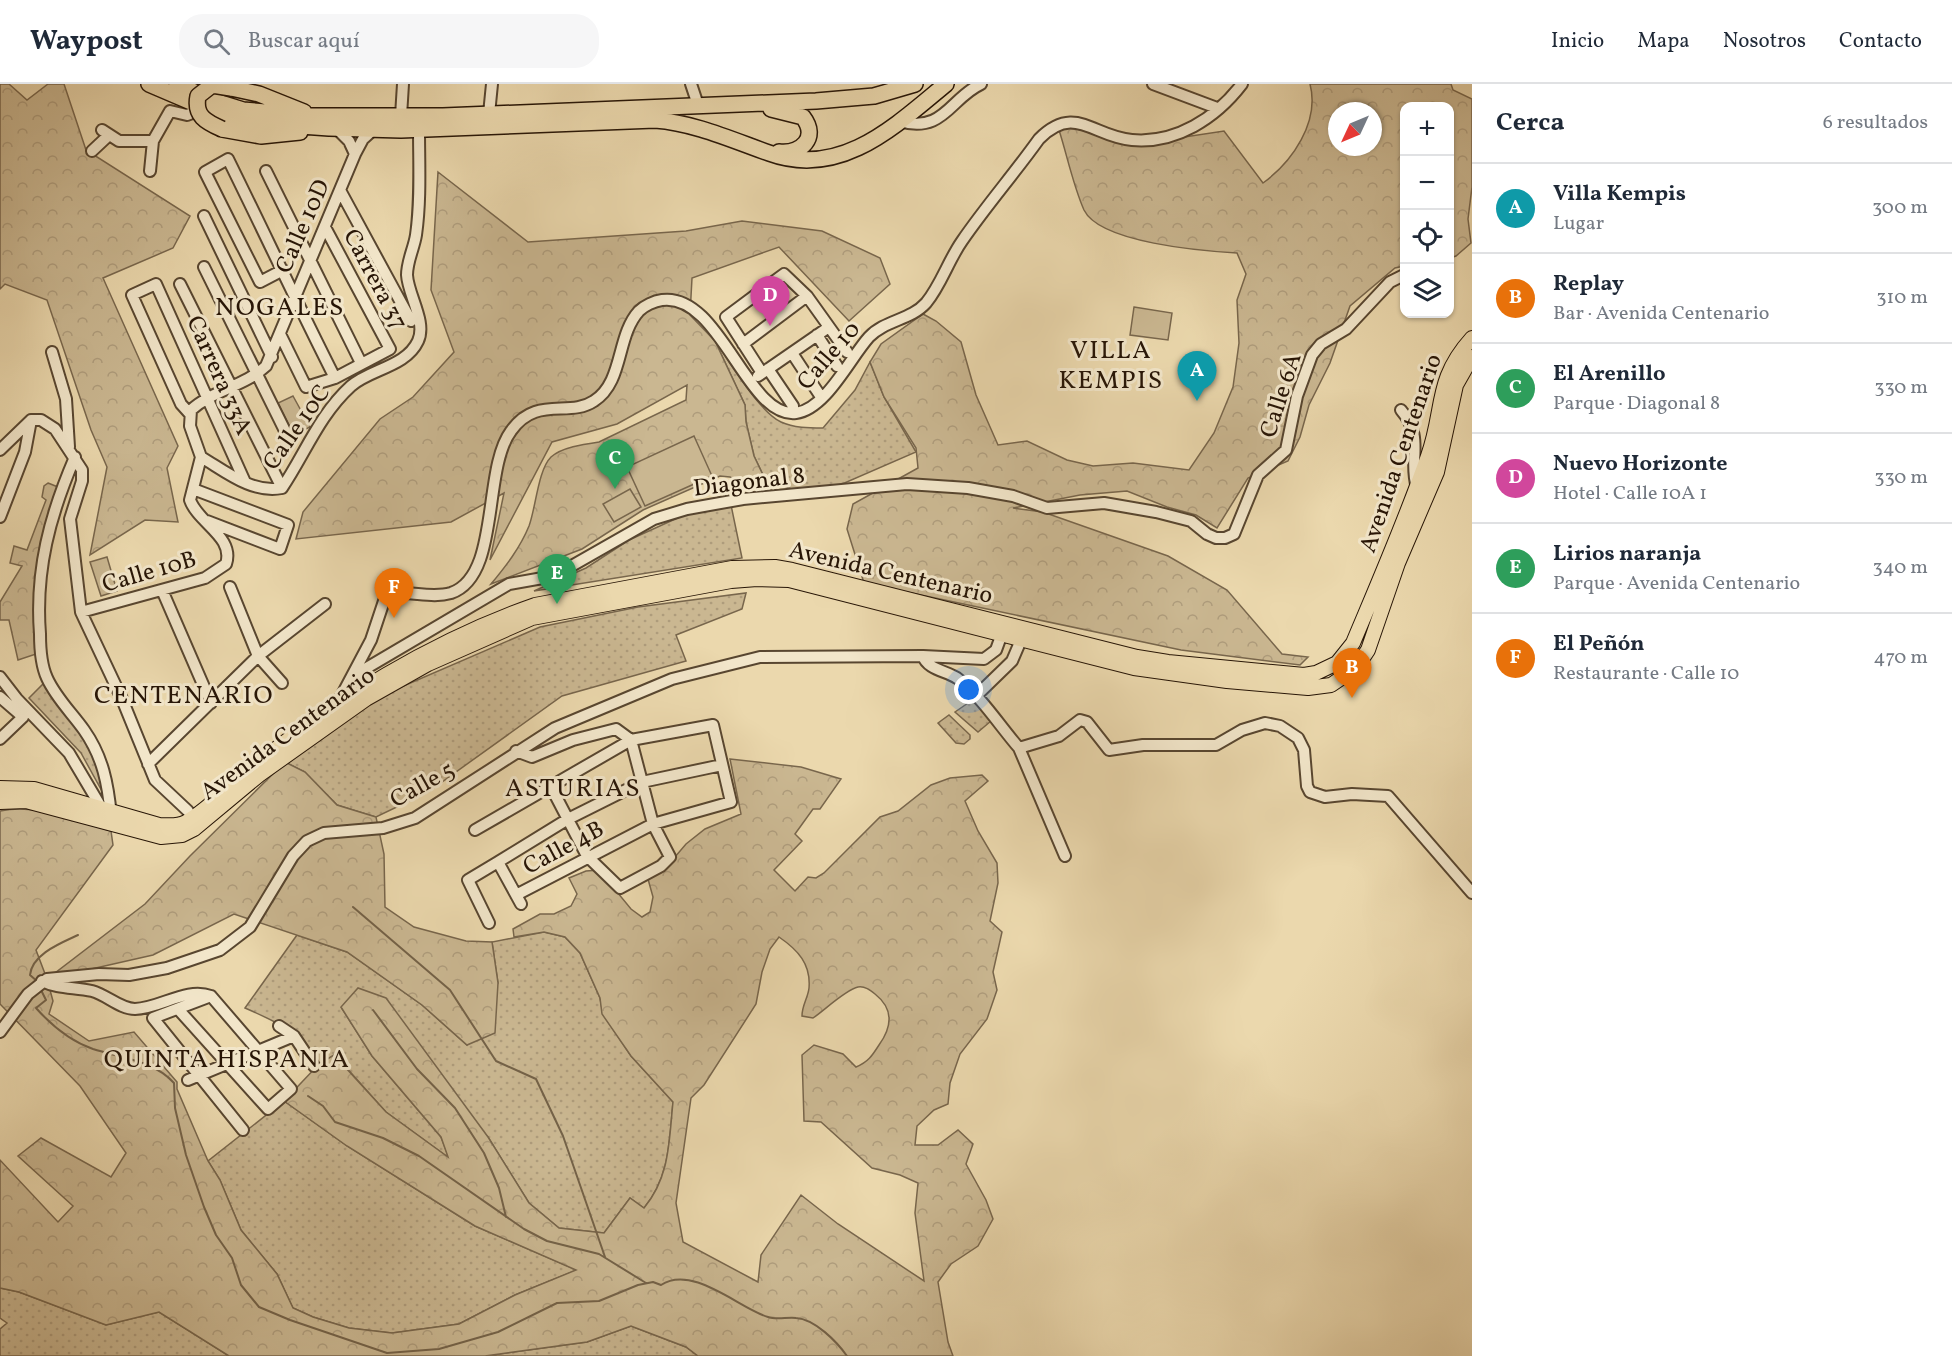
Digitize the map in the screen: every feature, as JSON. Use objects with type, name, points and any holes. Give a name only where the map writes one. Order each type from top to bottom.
[{"type":"highway","points":[[149,84],[204,109],[245,121],[333,128],[418,129],[655,120],[691,126],[755,148],[813,162],[835,158],[860,147],[899,121],[946,84]]},
{"type":"highway","points":[[177,84],[214,101],[243,110],[312,116],[489,114],[730,105],[874,96],[915,84]]},
{"type":"highway","points":[[312,116],[259,94],[212,85],[198,96],[196,105],[204,121],[222,129],[261,136],[333,128]]},
{"type":"highway","points":[[730,105],[789,112],[803,117],[808,123],[808,141],[800,149],[786,153],[755,148]]},
{"type":"main road","name":"Avenida Centenario","points":[[1089,650],[1192,664],[1304,675],[1329,668],[1344,656],[1353,643],[1417,489],[1430,452],[1445,379],[1453,361],[1472,338]]},
{"type":"main road","name":"Avenida Centenario","points":[[162,831],[185,822],[280,746],[336,706],[427,653],[535,605],[744,567],[792,570],[1169,673],[1308,688],[1331,685],[1350,674],[1368,650],[1398,563],[1437,472],[1456,385],[1472,357]]},
{"type":"main road","name":"Avenida Centenario","points":[[0,788],[34,789],[162,831],[182,835],[194,829],[259,775],[324,727],[428,664],[540,615],[730,581],[789,580],[1004,628]]},
{"type":"main road","name":"Avenida Centenario","points":[[0,802],[26,801],[108,813]]},
{"type":"street","points":[[401,116],[403,84]]},
{"type":"street","points":[[489,114],[492,84]]},
{"type":"street","points":[[691,84],[698,105]]},
{"type":"street","points":[[899,121],[919,123],[935,120],[951,110],[972,88],[981,84]]},
{"type":"street","points":[[1153,84],[1217,108]]},
{"type":"street","name":"Calle 10","points":[[324,727],[371,640],[384,601],[390,594],[402,592],[447,594],[462,588],[472,576],[483,550],[498,459],[510,432],[521,420],[536,411],[557,407],[581,407],[603,394],[610,384],[628,329],[639,311],[655,302],[665,300],[686,304],[714,330],[750,381],[775,409],[796,413],[810,409],[835,382],[870,337],[883,326],[922,307],[962,241],[1039,139],[1051,128],[1070,121],[1130,140],[1158,140],[1190,130],[1217,108],[1239,85]]},
{"type":"street","points":[[150,171],[153,141],[170,111],[188,115],[204,109]]},
{"type":"street","points":[[333,128],[349,141],[355,154]]},
{"type":"street","name":"Calle 10D","points":[[190,412],[207,398],[257,375],[272,357],[309,261],[326,229],[355,154],[363,139],[374,129]]},
{"type":"street","name":"Calle 10C","points":[[201,457],[245,483],[271,490],[282,488],[320,423],[339,399],[368,374],[391,365],[411,351],[418,341],[419,322],[411,298],[407,274],[416,234],[418,129]]},
{"type":"street","points":[[92,151],[105,133],[127,142],[153,141]]},
{"type":"street","points":[[283,270],[260,282],[205,172],[228,159],[283,270],[294,298],[335,378]]},
{"type":"street","points":[[266,171],[361,363],[335,378],[306,387],[280,334]]},
{"type":"street","points":[[341,192],[411,321]]},
{"type":"street","points":[[204,216],[272,357]]},
{"type":"street","name":"Carrera 37","points":[[326,229],[390,349],[361,363]]},
{"type":"street","points":[[204,267],[290,441]]},
{"type":"street","points":[[792,406],[743,344],[726,317],[784,274],[807,296],[847,352]]},
{"type":"street","name":"Calle 6A","points":[[1191,520],[1207,534],[1225,538],[1234,534],[1258,476],[1286,450],[1297,396],[1312,355],[1321,344],[1346,328],[1390,282],[1400,277]]},
{"type":"street","name":"Carrera 33A","points":[[190,412],[181,404],[132,295],[156,284],[245,483]]},
{"type":"street","points":[[180,284],[282,488]]},
{"type":"street","points":[[743,344],[807,296]]},
{"type":"street","points":[[750,381],[829,327]]},
{"type":"street","points":[[817,335],[837,366]]},
{"type":"street","points":[[51,352],[66,399],[72,452],[40,566],[38,589],[41,655],[46,677],[53,689],[99,754],[108,782],[108,813]]},
{"type":"street","points":[[792,352],[821,396]]},
{"type":"street","points":[[1401,410],[1416,436],[1414,474],[1417,489]]},
{"type":"street","points":[[190,412],[190,426],[201,457],[190,500],[204,520],[280,549],[288,525],[193,489]]},
{"type":"street","points":[[31,420],[48,423],[72,452],[83,476],[70,519],[81,612],[155,780],[188,811]]},
{"type":"street","points":[[0,450],[31,420]]},
{"type":"street","points":[[0,517],[25,452],[31,420]]},
{"type":"street","points":[[14,436],[23,444],[25,452]]},
{"type":"street","name":"Diagonal 8","points":[[350,678],[509,584],[554,576],[654,519],[687,509],[743,499],[907,484],[968,488],[1013,496],[1047,508],[1104,503],[1191,520]]},
{"type":"street","name":"Calle 10B","points":[[81,612],[205,578],[226,564],[227,550],[204,520]]},
{"type":"street","points":[[230,587],[258,656],[282,683]]},
{"type":"street","points":[[162,590],[211,703]]},
{"type":"street","points":[[148,764],[258,656],[325,604]]},
{"type":"street","name":"Calle 5","points":[[42,981],[81,975],[139,973],[166,968],[220,950],[250,927],[292,856],[307,841],[324,833],[383,828],[415,818],[516,751],[570,721],[672,679],[760,657],[923,656],[984,659],[996,650],[1004,628]]},
{"type":"street","points":[[976,696],[1012,661],[1024,633]]},
{"type":"street","points":[[923,656],[929,665],[950,674],[976,696],[1019,748],[1065,856]]},
{"type":"street","points":[[0,677],[17,699],[69,753],[108,813]]},
{"type":"street","points":[[0,697],[23,717],[0,739]]},
{"type":"street","points":[[1019,748],[1059,736],[1080,720],[1087,722],[1101,744],[1109,750],[1118,751],[1143,745],[1216,745],[1254,726],[1265,723],[1280,726],[1298,738],[1304,750],[1307,786],[1310,792],[1325,797],[1352,794],[1388,796],[1472,893]]},
{"type":"street","points":[[475,830],[631,740],[713,725],[722,765],[642,782],[568,819],[468,880],[489,923]]},
{"type":"street","points":[[516,751],[532,757],[573,740],[616,729],[631,740],[653,824],[670,857],[661,866],[620,888],[587,856],[550,785]]},
{"type":"street","name":"Calle 4B","points":[[499,862],[519,899],[587,856],[653,824],[731,802],[722,765]]},
{"type":"street","points":[[0,1032],[28,994],[42,981],[54,987],[92,991],[131,1009],[157,1006],[191,993],[201,992],[211,996],[291,1089],[268,1109],[178,1009]]},
{"type":"street","points":[[211,996],[153,1018],[193,1078],[243,1130]]},
{"type":"street","points":[[279,1026],[294,1036],[314,1066]]},
{"type":"street","points":[[193,1078],[294,1036]]},
{"type":"green space","points":[[0,84],[9,84],[27,100],[48,84],[64,84],[86,150],[190,216],[173,248],[103,278],[178,446],[167,468],[178,522],[145,520],[90,555],[107,467],[91,430],[47,300],[5,284],[0,289]]},
{"type":"green space","points":[[1310,84],[1451,84],[1453,90],[1472,99],[1472,187],[1468,219],[1471,243],[1454,257],[1454,102],[1400,102],[1400,267],[1395,268],[1350,306],[1330,363],[1309,405],[1300,437],[1288,461],[1248,478],[1217,528],[1196,515],[1167,507],[1127,491],[1080,495],[1013,508],[1043,512],[1168,556],[1227,590],[1282,654],[1308,657],[1300,665],[1181,650],[864,583],[847,529],[853,504],[918,468],[916,448],[884,397],[870,362],[881,344],[923,314],[936,321],[961,342],[976,395],[998,445],[1027,441],[1067,460],[1093,466],[1133,463],[1189,470],[1214,433],[1233,387],[1239,343],[1237,300],[1246,274],[1237,253],[1178,247],[1130,238],[1094,221],[1084,210],[1080,200],[1059,130],[1078,125],[1158,141],[1224,131],[1263,183],[1284,164],[1293,152],[1301,140],[1311,113]]},
{"type":"green space","points":[[438,172],[528,242],[686,231],[742,221],[822,231],[880,258],[890,284],[849,321],[779,247],[692,278],[690,315],[715,341],[745,405],[746,422],[754,456],[765,479],[781,486],[760,492],[730,477],[720,476],[643,510],[582,549],[491,584],[512,556],[529,526],[543,471],[551,457],[567,448],[599,442],[686,400],[687,385],[617,424],[552,442],[490,560],[504,493],[451,522],[296,539],[303,512],[380,419],[413,397],[454,352],[431,290]]},
{"type":"green space","points":[[1134,307],[1172,313],[1168,340],[1130,335]]},
{"type":"green space","points":[[715,341],[763,408],[781,422],[796,427],[823,428],[855,390],[870,362],[884,397],[916,452],[833,488],[797,491],[765,479],[754,456],[746,422],[745,405]]},
{"type":"green space","points":[[293,396],[310,427],[294,435],[278,403]]},
{"type":"green space","points":[[694,436],[712,476],[645,506],[627,467]]},
{"type":"green space","points":[[48,483],[58,487],[45,530],[37,569],[34,609],[36,654],[18,660],[9,620],[0,620],[0,602],[22,566],[10,563],[14,546],[27,550],[46,500],[42,497],[44,486]]},
{"type":"green space","points":[[630,489],[641,507],[614,522],[603,504]]},
{"type":"green space","points":[[731,505],[742,558],[534,591],[586,568],[629,540],[684,515]]},
{"type":"green space","points":[[107,557],[117,591],[101,596],[90,562]]},
{"type":"green space","points":[[746,593],[742,609],[676,635],[686,661],[562,696],[428,792],[376,817],[337,805],[305,772],[285,762],[378,697],[540,627],[638,607]]},
{"type":"green space","points":[[44,683],[97,758],[103,793],[81,753],[29,698]]},
{"type":"green space","points":[[974,699],[991,721],[978,732],[955,712]]},
{"type":"green space","points":[[949,715],[970,735],[970,739],[964,744],[956,743],[938,723]]},
{"type":"green space","points":[[730,759],[801,767],[841,779],[820,809],[813,809],[795,834],[802,841],[774,870],[795,891],[808,877],[816,878],[824,873],[880,817],[898,811],[931,785],[950,778],[982,775],[988,781],[965,801],[978,831],[997,863],[998,883],[990,921],[1002,932],[993,972],[997,990],[987,1019],[960,1054],[950,1083],[948,1104],[934,1110],[917,1126],[915,1145],[938,1145],[958,1130],[973,1144],[966,1164],[986,1200],[993,1219],[978,1246],[951,1264],[938,1282],[948,1342],[953,1356],[698,1356],[686,1347],[631,1326],[587,1342],[485,1356],[229,1356],[159,1312],[106,1325],[19,1292],[0,1288],[0,1160],[58,1222],[73,1206],[18,1156],[41,1138],[111,1177],[126,1153],[80,1086],[0,1004],[0,811],[28,809],[42,811],[111,831],[113,845],[36,950],[53,1001],[49,1014],[89,1041],[134,1032],[177,1082],[177,1089],[208,1161],[220,1180],[241,1230],[277,1274],[293,1308],[349,1328],[392,1333],[459,1324],[515,1295],[576,1270],[475,1226],[347,1146],[284,1101],[319,1064],[334,1055],[386,1112],[448,1157],[441,1137],[372,1056],[341,1007],[358,988],[386,998],[488,1137],[529,1203],[559,1228],[604,1233],[630,1198],[644,1208],[653,1196],[667,1158],[673,1102],[631,1056],[602,1014],[600,998],[580,953],[565,937],[544,932],[514,937],[513,929],[540,914],[554,914],[571,906],[577,894],[569,878],[586,871],[599,870],[631,909],[642,917],[650,912],[653,897],[648,879],[669,864],[686,844],[705,829],[741,814]],"holes":[[[779,937],[802,958],[808,972],[809,988],[802,1016],[813,1018],[847,992],[858,987],[875,994],[888,1012],[887,1032],[872,1055],[860,1065],[856,1067],[843,1054],[814,1045],[802,1055],[804,1121],[821,1122],[872,1168],[900,1175],[918,1183],[915,1213],[924,1281],[838,1224],[801,1195],[761,1255],[758,1282],[683,1242],[676,1203],[691,1098],[704,1085],[756,1004],[762,972],[770,949]]]},
{"type":"green space","points":[[285,762],[305,772],[337,805],[376,817],[384,854],[385,907],[414,927],[466,941],[492,942],[498,983],[495,1033],[467,1045],[422,1005],[347,952],[234,914],[153,955],[47,979],[145,904]]},
{"type":"green space","points":[[544,932],[565,937],[580,953],[600,998],[603,1014],[631,1056],[673,1102],[667,1158],[653,1196],[644,1208],[630,1198],[604,1233],[559,1228],[529,1203],[488,1137],[341,1007],[372,1056],[441,1137],[449,1158],[386,1112],[335,1055],[319,1064],[296,1036],[269,1019],[245,1008],[297,935],[347,952],[422,1005],[467,1045],[498,983],[492,942]]},
{"type":"green space","points":[[284,1101],[347,1146],[475,1226],[577,1270],[515,1295],[459,1324],[392,1333],[349,1328],[293,1308],[277,1274],[241,1230],[220,1180],[208,1161]]},
{"type":"green space","points":[[0,1288],[19,1292],[106,1325],[159,1312],[229,1356],[0,1356],[0,1329],[7,1323],[0,1318]]},
{"type":"green space","points":[[631,1326],[686,1347],[698,1356],[485,1356],[587,1342]]},
{"type":"waterway","points":[[353,907],[450,990],[496,1061],[536,1079],[563,1136],[605,1257]]},
{"type":"waterway","points":[[38,982],[30,975],[36,961],[48,950],[78,935]]},
{"type":"waterway","points":[[40,988],[46,1000],[36,1008],[62,1032],[93,1049],[156,1069],[174,1083],[175,1108],[186,1155],[204,1207],[216,1235],[232,1258],[241,1285],[259,1307],[387,1353],[439,1349],[498,1332],[557,1303],[599,1301],[638,1285],[653,1282],[661,1285],[674,1280],[687,1280],[716,1290],[768,1317],[796,1318],[811,1322],[831,1338],[847,1356]]},
{"type":"waterway","points":[[373,1010],[417,1069],[455,1108],[484,1153],[499,1188],[506,1217]]},
{"type":"waterway","points":[[308,1096],[323,1106],[335,1122],[383,1138],[419,1156],[524,1229],[547,1241],[599,1254],[646,1283]]},
{"type":"place","name":"Nuevo Horizonte","points":[[770,326]]},
{"type":"place","name":"Villa Kempis","points":[[1197,401]]},
{"type":"place","name":"El Arenillo","points":[[615,489]]},
{"type":"place","name":"Lirios naranja","points":[[557,604]]},
{"type":"place","name":"El Peñón","points":[[394,618]]},
{"type":"place","name":"Replay","points":[[1352,698]]},
{"type":"district","name":"NOGALES","points":[[280,306]]},
{"type":"district","name":"VILLA KEMPIS","points":[[1111,364]]},
{"type":"district","name":"CENTENARIO","points":[[184,694]]},
{"type":"district","name":"ASTURIAS","points":[[573,787]]},
{"type":"district","name":"QUINTA HISPANIA","points":[[227,1058]]}]
